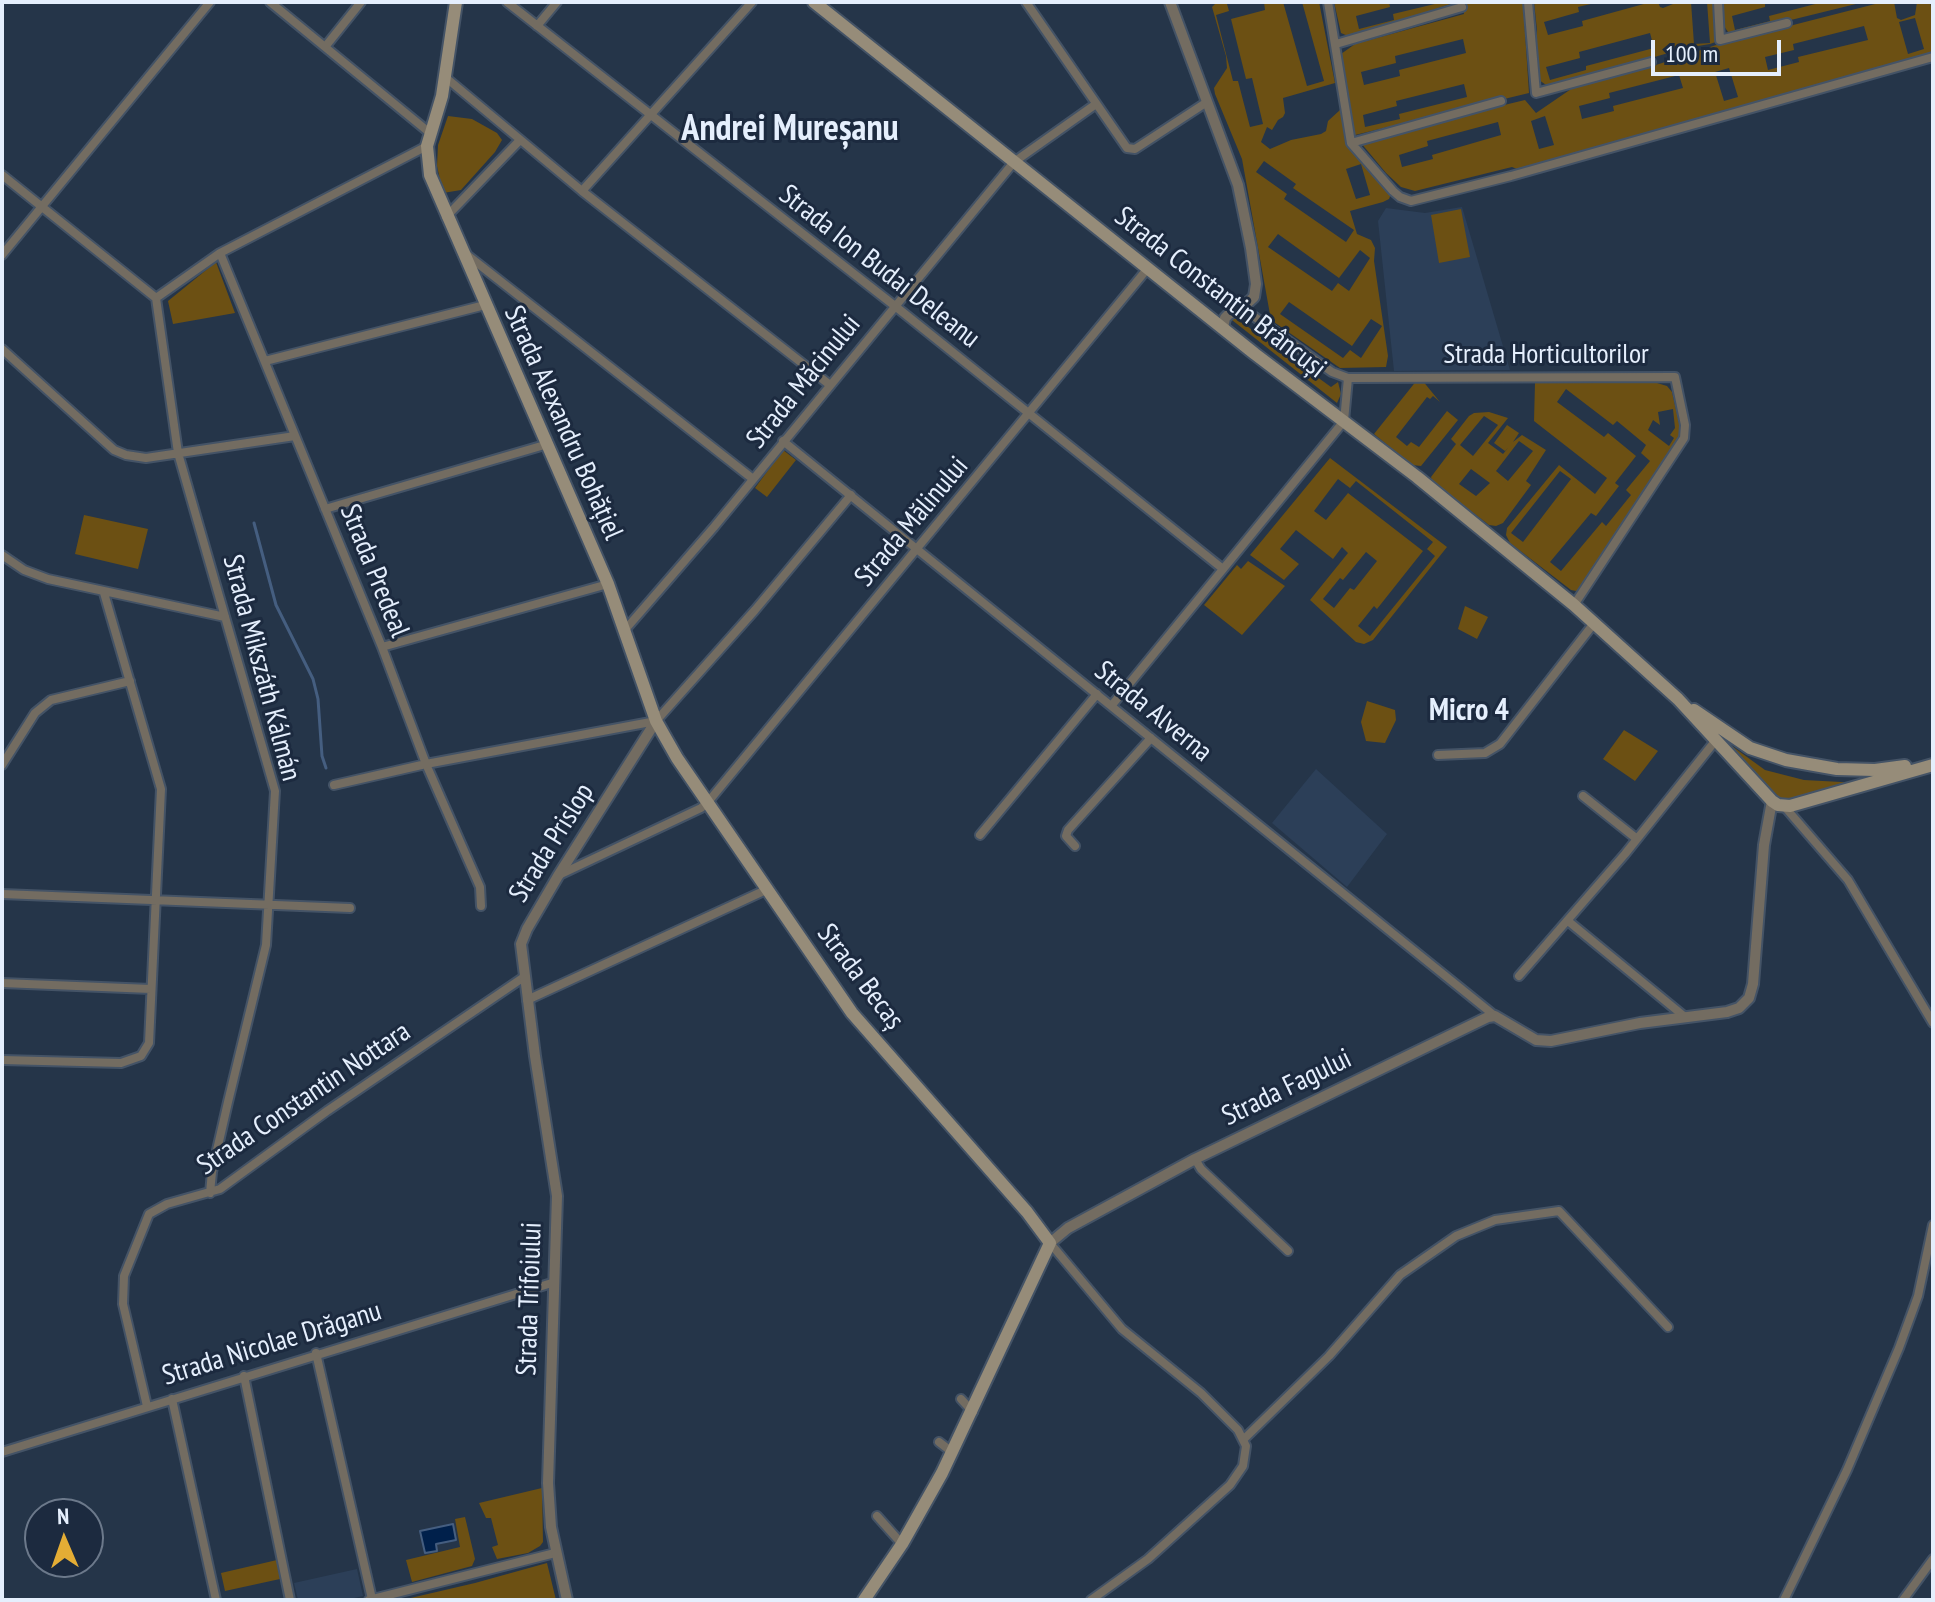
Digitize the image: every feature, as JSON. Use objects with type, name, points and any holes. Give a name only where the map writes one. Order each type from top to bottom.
[{"type":"main road","points":[[429,139],[439,110],[456,2]]},
{"type":"main road","name":"Strada Constantin Brâncuși","points":[[814,2],[1206,315],[1417,477],[1595,622],[1678,699],[1778,803]]},
{"type":"main road","name":"Strada Alexandru Bohățiel","points":[[429,139],[428,169],[446,217],[608,584],[656,721]]},
{"type":"main road","points":[[1678,699],[1750,748],[1801,764],[1875,770],[1933,763]]},
{"type":"main road","name":"Strada Becaș","points":[[656,721],[677,758],[852,1013],[1024,1207],[1050,1243]]},
{"type":"main road","points":[[1778,803],[1933,763]]},
{"type":"main road","points":[[864,1600],[902,1544],[973,1412],[1050,1243]]},
{"type":"street","points":[[2,255],[210,2]]},
{"type":"street","points":[[2,175],[156,298],[220,253],[429,139],[270,2]]},
{"type":"street","points":[[325,47],[361,2]]},
{"type":"street","name":"Strada Ion Budai Deleanu","points":[[507,2],[895,306],[1223,569]]},
{"type":"street","points":[[537,26],[557,2]]},
{"type":"street","points":[[582,191],[752,2]]},
{"type":"street","points":[[1026,2],[1125,146],[1133,150],[1207,102]]},
{"type":"street","points":[[1328,2],[1342,104],[1351,143],[1393,191],[1405,200],[1419,201],[1933,57]]},
{"type":"street","points":[[1528,2],[1536,93],[1651,62]]},
{"type":"street","points":[[1718,2],[1720,40],[1787,23]]},
{"type":"street","points":[[1172,3],[1238,185],[1251,248],[1255,293],[1251,301],[1225,318],[1223,328]]},
{"type":"street","points":[[1336,44],[1462,7]]},
{"type":"street","points":[[444,76],[582,191],[830,385]]},
{"type":"street","points":[[1351,143],[1501,101]]},
{"type":"street","name":"Strada Măcinului","points":[[624,631],[1014,162],[1096,104]]},
{"type":"street","points":[[446,217],[520,140]]},
{"type":"street","points":[[460,249],[753,479]]},
{"type":"street","name":"Strada Predeal","points":[[220,253],[382,647],[426,764],[480,887],[481,906]]},
{"type":"street","name":"Strada Mălinului","points":[[708,802],[1148,268]]},
{"type":"street","name":"Strada Mikszáth Kálmán","points":[[156,298],[178,453],[274,783],[270,905],[264,955],[212,1172],[210,1193]]},
{"type":"street","points":[[265,361],[485,305]]},
{"type":"street","points":[[1206,315],[1242,308]]},
{"type":"street","name":"Strada Horticultorilor","points":[[1242,308],[1332,372],[1348,378],[1675,377],[1685,425],[1684,438],[1574,605]]},
{"type":"street","points":[[2,349],[114,450],[135,458],[295,436]]},
{"type":"street","points":[[1112,705],[1344,421],[1348,378]]},
{"type":"street","name":"Strada Alverna","points":[[783,441],[1495,1016]]},
{"type":"street","points":[[325,509],[548,444]]},
{"type":"street","points":[[334,785],[426,764],[656,721],[755,610],[851,495]]},
{"type":"street","points":[[2,555],[24,570],[48,579],[225,617]]},
{"type":"street","points":[[382,647],[608,584]]},
{"type":"street","points":[[2,1060],[121,1063],[141,1056],[146,1051],[150,1036],[161,789],[104,593]]},
{"type":"street","points":[[1438,755],[1485,753],[1500,744],[1595,622]]},
{"type":"street","points":[[2,765],[35,713],[51,700],[130,681]]},
{"type":"street","points":[[980,835],[1097,694]]},
{"type":"street","name":"Strada Prislop","points":[[527,1000],[521,953],[523,937],[656,721]]},
{"type":"street","points":[[1075,846],[1066,836],[1068,830],[1151,738]]},
{"type":"street","points":[[1519,976],[1637,839],[1716,740]]},
{"type":"street","points":[[1583,796],[1637,839]]},
{"type":"street","points":[[558,876],[708,802]]},
{"type":"street","points":[[1495,1016],[1542,1041],[1733,1010],[1743,1005],[1751,994],[1764,845],[1778,803],[1848,880],[1933,1023]]},
{"type":"street","points":[[527,1000],[768,889]]},
{"type":"street","points":[[2,894],[350,908]]},
{"type":"street","points":[[1568,921],[1685,1017]]},
{"type":"street","name":"Strada Constantin Nottara","points":[[147,1406],[123,1305],[124,1276],[149,1214],[167,1204],[220,1189],[327,1111],[524,977]]},
{"type":"street","points":[[2,983],[151,989]]},
{"type":"street","name":"Strada Trifoiului","points":[[527,1000],[556,1188],[548,1483],[555,1553],[567,1600]]},
{"type":"street","name":"Strada Fagului","points":[[1050,1243],[1068,1228],[1195,1159],[1495,1016]]},
{"type":"street","points":[[1195,1159],[1201,1169],[1288,1251]]},
{"type":"street","points":[[1244,1439],[1329,1356],[1400,1275],[1456,1236],[1495,1220],[1559,1211],[1668,1327]]},
{"type":"street","points":[[1784,1600],[1847,1470],[1899,1348],[1918,1296],[1933,1225]]},
{"type":"street","points":[[1050,1243],[1122,1329],[1201,1393],[1244,1439],[1246,1456],[1230,1485],[1148,1559],[1091,1600]]},
{"type":"street","name":"Strada Nicolae Drăganu","points":[[2,1452],[555,1282]]},
{"type":"street","points":[[316,1353],[370,1600],[555,1553]]},
{"type":"street","points":[[244,1376],[290,1600]]},
{"type":"street","points":[[172,1399],[216,1600]]},
{"type":"street","points":[[961,1399],[973,1412]]},
{"type":"street","points":[[939,1442],[952,1452]]},
{"type":"street","points":[[877,1516],[902,1544]]},
{"type":"street","points":[[1903,1600],[1933,1559]]},
{"type":"shaded area","points":[[1217,2],[1237,2],[1227,4],[1229,11],[1216,15],[1233,81],[1238,81],[1250,127],[1263,124],[1252,78],[1246,79],[1231,19],[1265,10],[1264,2],[1283,2],[1307,86],[1324,81],[1302,2],[1319,2],[1335,83],[1283,98],[1283,117],[1272,130],[1267,127],[1261,142],[1270,149],[1291,140],[1321,134],[1326,131],[1328,121],[1340,110],[1349,144],[1391,194],[1383,202],[1350,211],[1357,234],[1371,240],[1375,248],[1374,261],[1388,356],[1386,367],[1340,368],[1271,320],[1242,159],[1215,94],[1214,88],[1227,68],[1212,7]],"holes":[[[1264,161],[1296,184],[1293,188],[1354,230],[1346,242],[1284,199],[1287,194],[1256,172]],[[1361,164],[1370,195],[1356,199],[1346,169]],[[1278,234],[1339,278],[1360,250],[1370,258],[1349,291],[1338,283],[1332,291],[1268,247]],[[1289,302],[1352,346],[1371,319],[1382,326],[1361,358],[1350,350],[1343,358],[1280,314]]]},
{"type":"shaded area","points":[[1334,2],[1389,2],[1390,7],[1356,16],[1359,29],[1394,20],[1393,14],[1443,2],[1456,2],[1348,36],[1341,33]]},
{"type":"shaded area","points":[[1463,2],[1523,2],[1529,93],[1355,135],[1341,54],[1355,44],[1464,14]],"holes":[[[1463,39],[1466,53],[1399,70],[1400,76],[1364,85],[1361,72],[1396,63],[1395,56]],[[1464,84],[1467,97],[1399,114],[1400,119],[1365,127],[1363,115],[1397,106],[1396,101]]]},
{"type":"shaded area","points":[[1534,2],[1599,2],[1578,7],[1579,12],[1544,22],[1548,35],[1583,26],[1582,21],[1651,2],[1658,2],[1663,8],[1678,2],[1691,2],[1694,44],[1710,43],[1707,2],[1716,2],[1718,41],[1549,87],[1539,80],[1535,50],[1537,30]],"holes":[[[1650,33],[1654,48],[1586,66],[1586,70],[1550,80],[1546,67],[1580,58],[1579,52]]]},
{"type":"shaded area","points":[[1723,2],[1765,2],[1765,7],[1732,16],[1735,30],[1770,21],[1769,16],[1823,2],[1864,2],[1730,35],[1724,26]]},
{"type":"shaded area","points":[[1883,2],[1894,2],[1897,18],[1901,20],[1915,15],[1917,2],[1930,2],[1933,17],[1933,55],[1522,171],[1512,167],[1415,191],[1401,187],[1361,143],[1363,139],[1525,100],[1536,113],[1574,87],[1719,44]],"holes":[[[1915,18],[1924,49],[1908,54],[1899,22]],[[1864,26],[1868,40],[1798,57],[1799,62],[1768,70],[1765,57],[1794,50],[1793,44]],[[1729,68],[1738,97],[1724,101],[1715,72]],[[1679,75],[1683,88],[1613,106],[1614,111],[1582,119],[1579,106],[1610,98],[1609,93]],[[1545,116],[1554,145],[1539,149],[1531,121]],[[1498,122],[1501,135],[1402,167],[1399,155],[1428,146],[1427,141]]]},
{"type":"shaded area","points":[[448,116],[472,119],[497,133],[502,140],[461,190],[443,193],[437,166],[438,145]]},
{"type":"shaded area","points":[[1462,207],[1510,370],[1394,371],[1378,221],[1386,208],[1425,213]]},
{"type":"shaded area","points":[[1461,209],[1470,257],[1439,263],[1431,215]]},
{"type":"shaded area","points":[[216,262],[235,313],[173,324],[168,301]]},
{"type":"shaded area","points":[[1237,315],[1246,316],[1248,318],[1244,324],[1331,387],[1338,382],[1341,394],[1337,403],[1232,320]]},
{"type":"shaded area","points":[[1417,380],[1422,380],[1440,402],[1433,396],[1430,399],[1427,397],[1396,437],[1407,446],[1411,442],[1419,447],[1447,411],[1458,420],[1421,466],[1412,465],[1374,434]]},
{"type":"shaded area","points":[[1535,383],[1657,383],[1667,386],[1672,392],[1680,437],[1582,588],[1576,591],[1510,543],[1507,528],[1559,465],[1595,494],[1607,478],[1534,421]],"holes":[[[1566,389],[1613,425],[1617,421],[1646,445],[1641,453],[1650,461],[1626,490],[1631,495],[1606,526],[1602,522],[1561,571],[1550,562],[1591,513],[1596,516],[1619,486],[1615,483],[1636,456],[1608,433],[1604,437],[1557,402]],[[1673,409],[1675,428],[1670,435],[1674,438],[1669,446],[1648,430],[1653,420],[1660,425],[1658,412]],[[1560,471],[1571,479],[1523,542],[1511,533]]]},
{"type":"shaded area","points":[[1489,412],[1508,418],[1488,443],[1503,454],[1508,448],[1505,451],[1494,443],[1507,425],[1519,433],[1513,442],[1522,435],[1546,450],[1526,481],[1531,485],[1503,523],[1496,526],[1489,525],[1432,481],[1431,477],[1456,444],[1451,439],[1474,413]],"holes":[[[1484,416],[1498,425],[1473,456],[1460,445]],[[1519,441],[1533,451],[1508,481],[1496,471]],[[1471,469],[1490,483],[1476,496],[1459,484]]]},
{"type":"shaded area","points":[[783,450],[796,460],[767,497],[755,488]]},
{"type":"shaded area","points":[[1330,458],[1447,547],[1373,640],[1364,644],[1356,642],[1310,600],[1348,553],[1342,547],[1333,559],[1296,530],[1280,549],[1299,564],[1284,580],[1250,555]],"holes":[[[1338,479],[1350,488],[1356,481],[1433,542],[1427,549],[1435,556],[1370,636],[1358,626],[1374,606],[1377,609],[1423,551],[1348,493],[1326,520],[1314,511]],[[1366,552],[1377,561],[1354,590],[1350,588],[1334,608],[1323,599]]]},
{"type":"shaded area","points":[[84,515],[148,529],[138,569],[75,554]]},
{"type":"shaded area","points":[[1248,561],[1285,586],[1242,635],[1204,605],[1237,565],[1241,569]]},
{"type":"shaded area","points":[[1465,606],[1488,617],[1477,639],[1458,629]]},
{"type":"shaded area","points":[[1367,701],[1395,710],[1396,720],[1385,743],[1366,741],[1361,722]]},
{"type":"shaded area","points":[[1624,730],[1658,751],[1635,781],[1603,759]]},
{"type":"shaded area","points":[[1718,736],[1765,770],[1804,780],[1860,783],[1798,800],[1781,799]]},
{"type":"shaded area","points":[[1316,769],[1387,834],[1347,887],[1272,823]]},
{"type":"shaded area","points":[[542,1488],[543,1542],[528,1553],[497,1559],[492,1547],[498,1545],[491,1518],[486,1518],[479,1503]]},
{"type":"shaded area","points":[[465,1517],[475,1559],[472,1566],[412,1582],[406,1560],[460,1547],[455,1519]]},
{"type":"shaded area","points":[[277,1560],[280,1579],[225,1591],[221,1573]]},
{"type":"shaded area","points":[[547,1563],[556,1600],[402,1600],[475,1583]]},
{"type":"shaded area","points":[[357,1569],[363,1596],[345,1600],[298,1600],[294,1583]]},
{"type":"water","points":[[453,1524],[456,1540],[436,1544],[437,1551],[425,1553],[420,1531]]},
{"type":"waterway","points":[[254,523],[276,605],[313,679],[326,768]]},
{"type":"district","name":"Andrei Mureșanu","points":[[790,130]]},
{"type":"district","name":"Micro 4","points":[[1469,711]]}]
